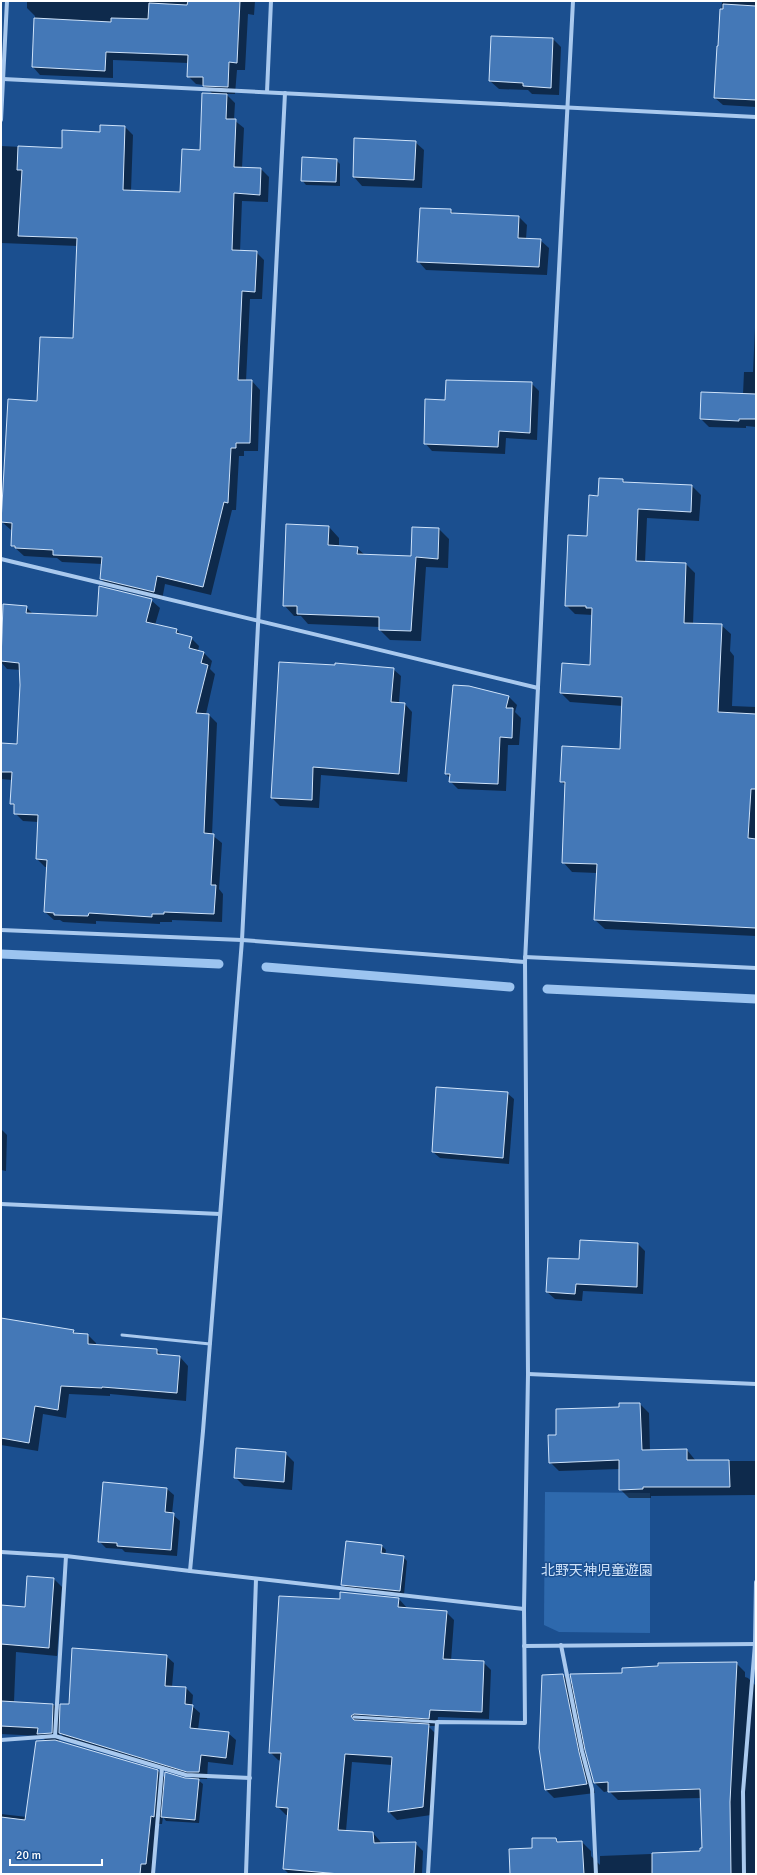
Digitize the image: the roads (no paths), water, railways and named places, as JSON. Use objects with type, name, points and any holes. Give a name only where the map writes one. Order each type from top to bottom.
[{"type":"street","points":[[1,120],[7,1]]},
{"type":"street","points":[[267,92],[271,1]]},
{"type":"street","points":[[428,1874],[438,1722],[524,1722],[524,1609],[528,1374],[525,960],[573,1]]},
{"type":"street","points":[[3,79],[756,117]]},
{"type":"street","points":[[190,1571],[210,1344],[242,940],[285,93]]},
{"type":"street","points":[[1,558],[538,688]]},
{"type":"street","points":[[1,930],[242,940],[525,960],[756,968]]},
{"type":"street","points":[[1,1204],[220,1214]]},
{"type":"street","points":[[528,1374],[756,1384]]},
{"type":"street","points":[[1,1552],[66,1556],[524,1609]]},
{"type":"street","points":[[55,1736],[66,1556]]},
{"type":"street","points":[[246,1874],[256,1579]]},
{"type":"street","points":[[744,1874],[743,1792],[755,1644],[756,1582]]},
{"type":"street","points":[[524,1646],[755,1644]]},
{"type":"street","points":[[560,1645],[582,1751],[592,1789],[596,1874]]},
{"type":"street","points":[[1,1740],[55,1736],[186,1774],[250,1778]]},
{"type":"street","points":[[153,1874],[162,1768]]},
{"type":"lane","points":[[122,1335],[210,1344]]},
{"type":"lane","points":[[354,1717],[438,1722]]},
{"type":"waterway","points":[[1,954],[219,964]]},
{"type":"waterway","points":[[266,967],[510,987]]},
{"type":"waterway","points":[[547,989],[756,999]]},
{"type":"park label","name":"北野天神児童遊園","points":[[597,1570]]}]
